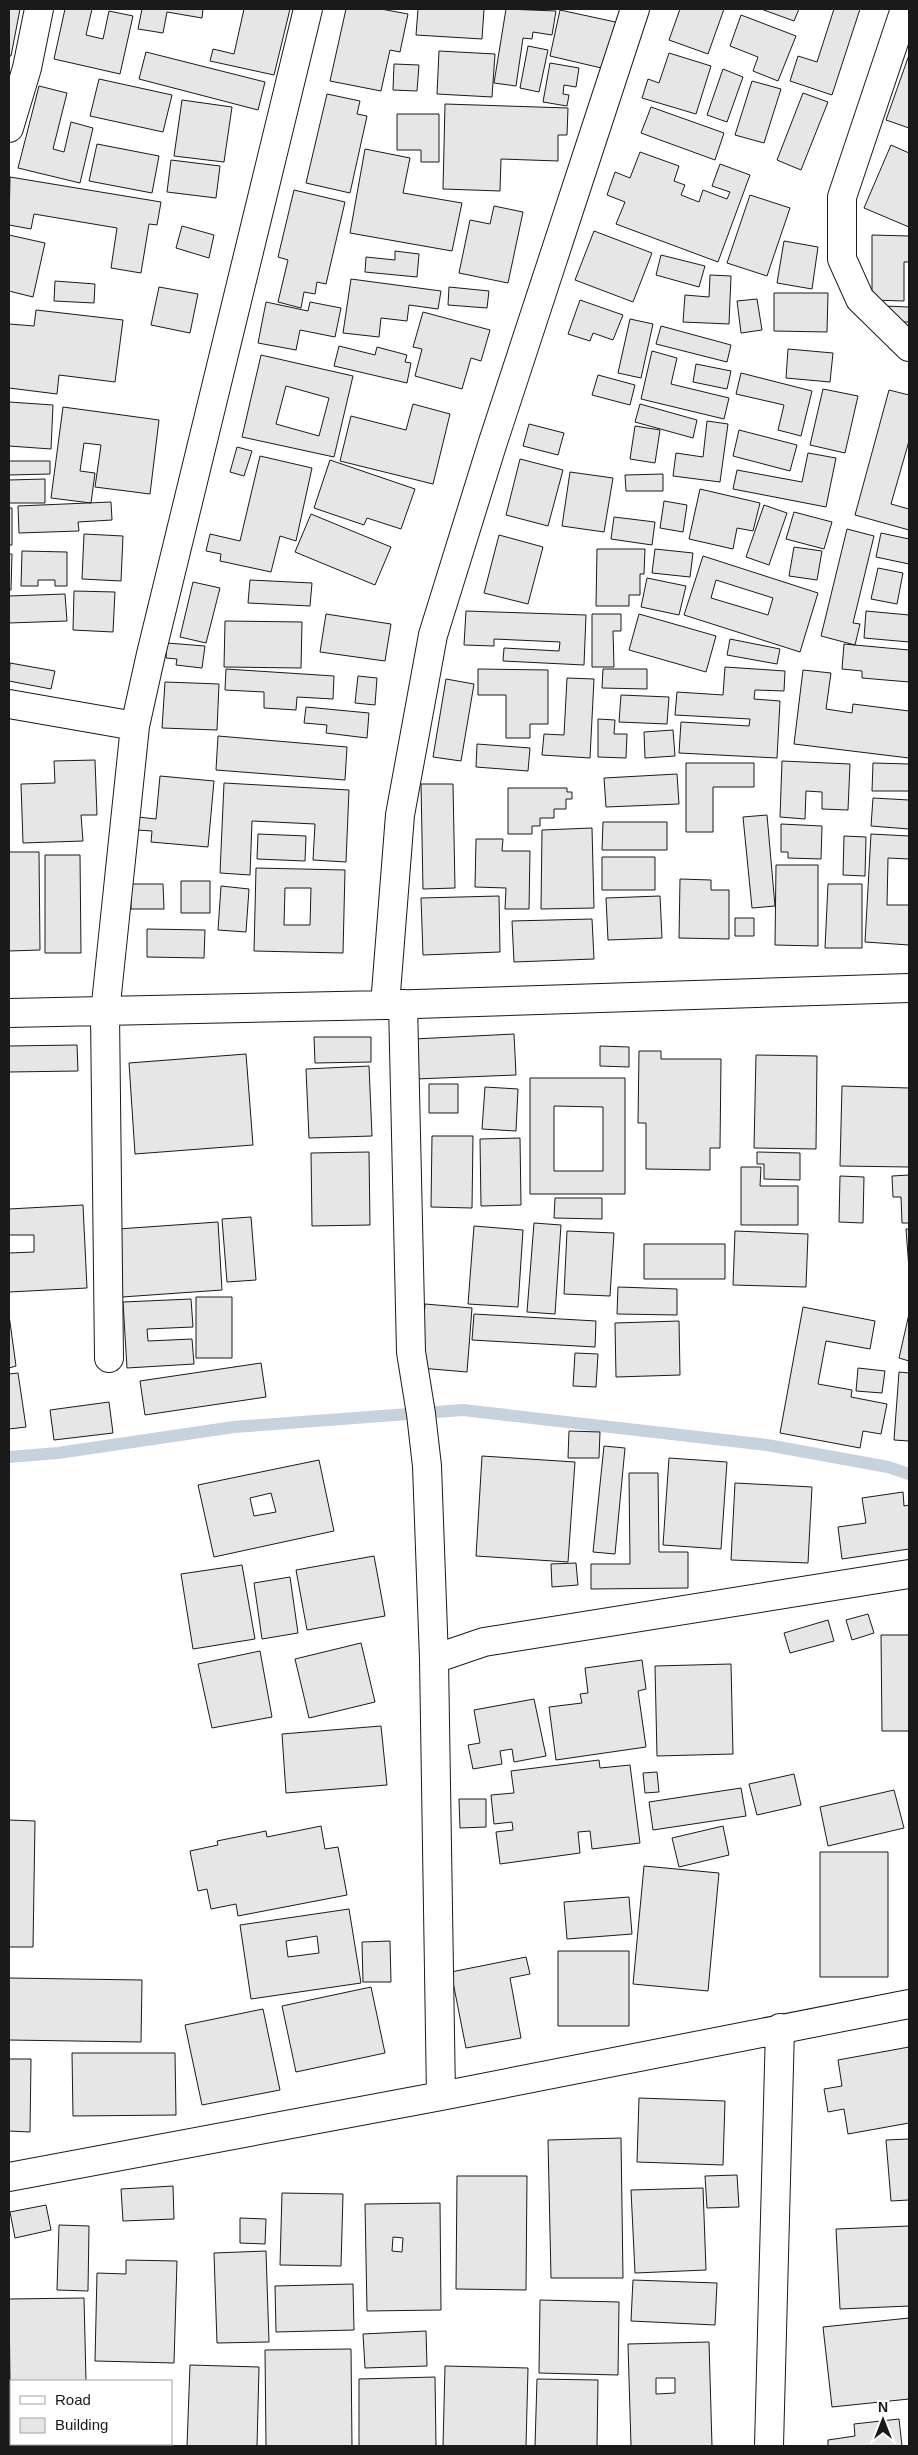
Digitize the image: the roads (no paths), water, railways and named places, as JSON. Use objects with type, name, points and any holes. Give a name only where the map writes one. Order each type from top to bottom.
[{"type":"street","points":[[9,128],[26,68],[39,9]]},
{"type":"street","points":[[109,1358],[105,1013],[135,726],[308,9]]},
{"type":"street","points":[[441,2096],[434,1659],[427,1466],[410,1329],[394,1005],[400,815],[434,635],[492,445],[636,9]]},
{"type":"street","points":[[905,9],[842,197],[842,259],[860,299],[909,346]]},
{"type":"street","points":[[9,704],[135,726]]},
{"type":"street","points":[[9,1013],[105,1013],[394,1005],[909,988]]},
{"type":"street","points":[[434,1659],[484,1642],[909,1574]]},
{"type":"street","points":[[9,2177],[441,2096],[909,2004]]},
{"type":"street","points":[[769,2446],[780,2028]]},
{"type":"waterway","points":[[9,1457],[58,1453],[234,1427],[463,1410],[767,1445],[888,1467],[909,1474]]}]
